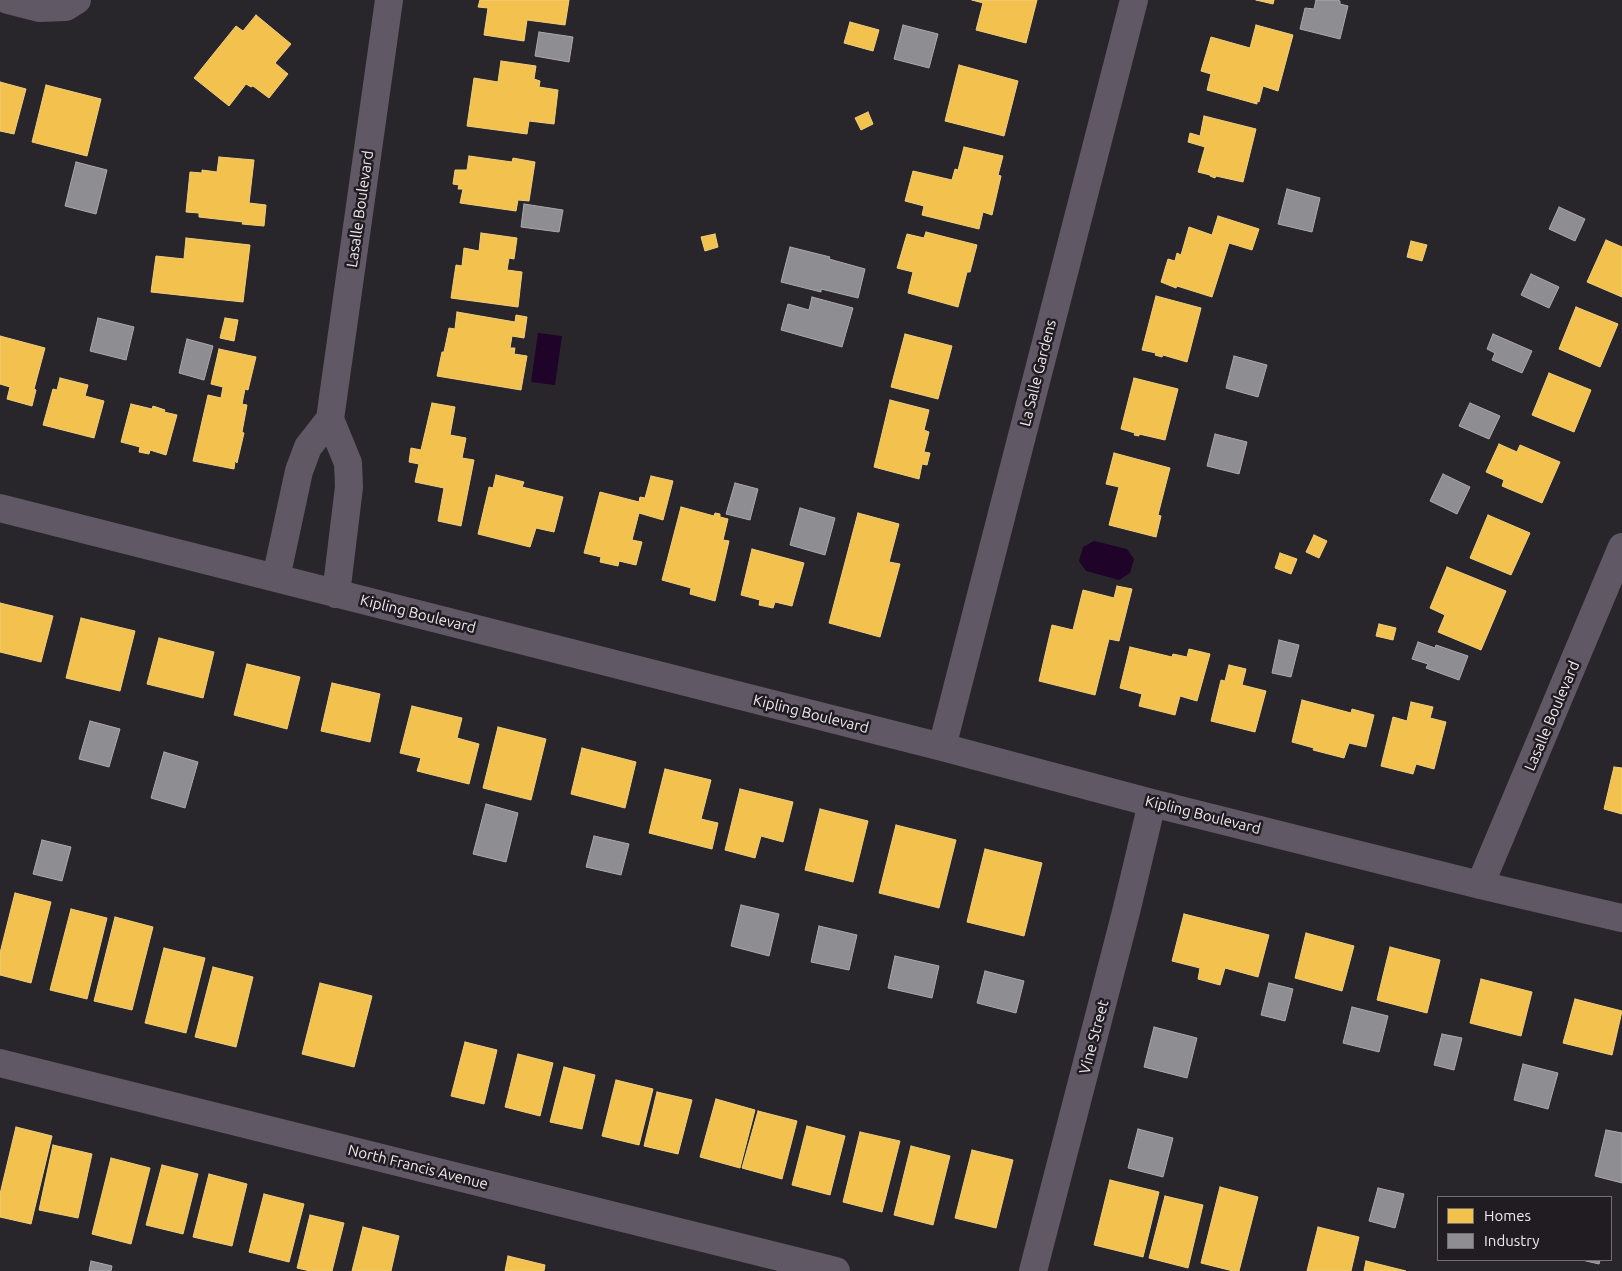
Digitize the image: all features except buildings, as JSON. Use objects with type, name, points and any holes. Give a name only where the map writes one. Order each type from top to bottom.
[{"type":"street","points":[[8,0],[39,8],[66,7],[77,0]]},
{"type":"street","name":"Lasalle Boulevard","points":[[330,419],[389,0]]},
{"type":"street","name":"La Salle Gardens","points":[[942,747],[1134,0]]},
{"type":"street","points":[[276,578],[299,471],[308,446],[330,419],[348,463],[349,487],[336,594]]},
{"type":"street","name":"Kipling Boulevard","points":[[0,508],[942,747],[1152,803],[1480,885],[1622,918]]},
{"type":"street","name":"Lasalle Boulevard","points":[[1480,885],[1622,547]]},
{"type":"street","name":"Vine Street","points":[[1033,1271],[1126,912],[1152,803]]},
{"type":"street","name":"North Francis Avenue","points":[[0,1063],[836,1271]]},
{"type":"shaded area","points":[[538,333],[562,336],[555,385],[531,382]]},
{"type":"shaded area","points":[[1094,541],[1127,549],[1134,559],[1130,573],[1119,580],[1086,571],[1079,561],[1083,547]]}]
